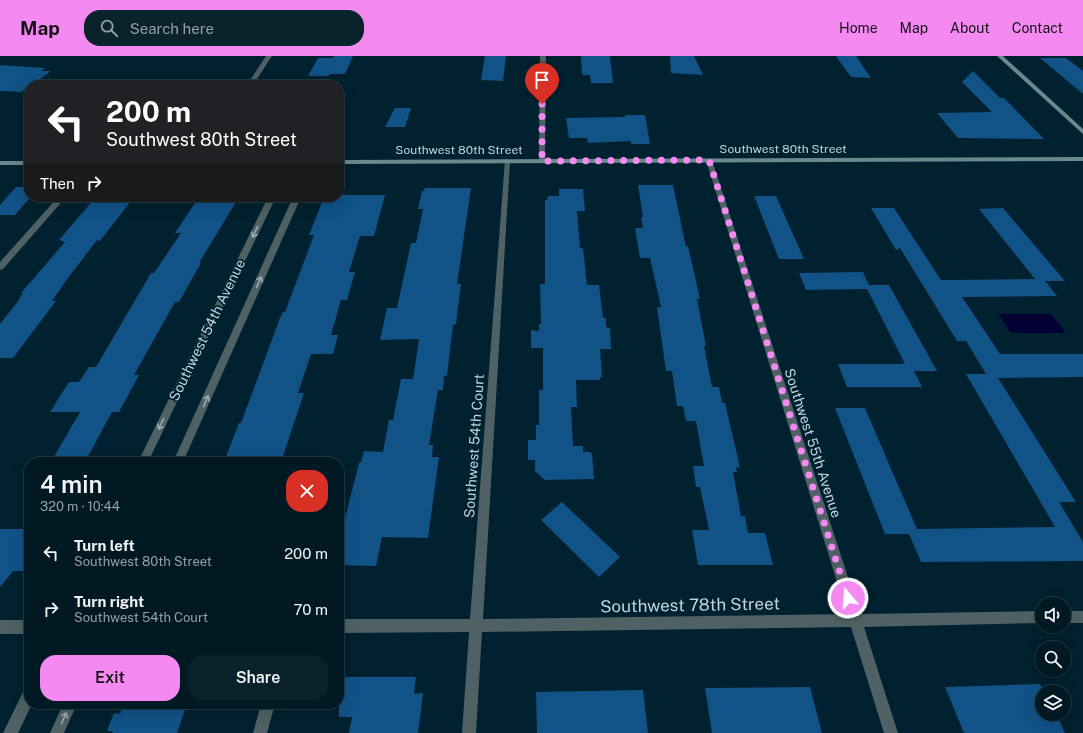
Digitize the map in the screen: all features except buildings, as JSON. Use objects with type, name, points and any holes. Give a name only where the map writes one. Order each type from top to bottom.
[{"type":"street","points":[[253,80],[269,56]]},
{"type":"street","points":[[542,161],[543,56]]},
{"type":"street","points":[[1000,56],[1083,132]]},
{"type":"street","name":"Southwest 80th Street","points":[[344,162],[1083,159]]},
{"type":"street","name":"Southwest 55th Avenue","points":[[709,160],[891,733]]},
{"type":"street","name":"Southwest 54th Court","points":[[469,733],[507,161]]},
{"type":"street","points":[[0,164],[24,163]]},
{"type":"street","points":[[0,267],[58,202]]},
{"type":"street","name":"Southwest 54th Avenue","points":[[145,457],[270,202]]},
{"type":"street","name":"Southwest 54th Avenue","points":[[180,457],[295,202]]},
{"type":"street","name":"Southwest 78th Street","points":[[344,626],[855,621],[1035,617]]},
{"type":"street","points":[[1071,617],[1083,617]]},
{"type":"street","points":[[0,627],[24,627]]},
{"type":"street","points":[[10,733],[24,705]]},
{"type":"street","points":[[57,733],[68,709]]},
{"type":"street","points":[[260,733],[267,709]]},
{"type":"shaded area","points":[[998,314],[1051,314],[1066,333],[1011,333]]},
{"type":"route","points":[[542,104],[542,161],[709,160],[848,598]]}]
